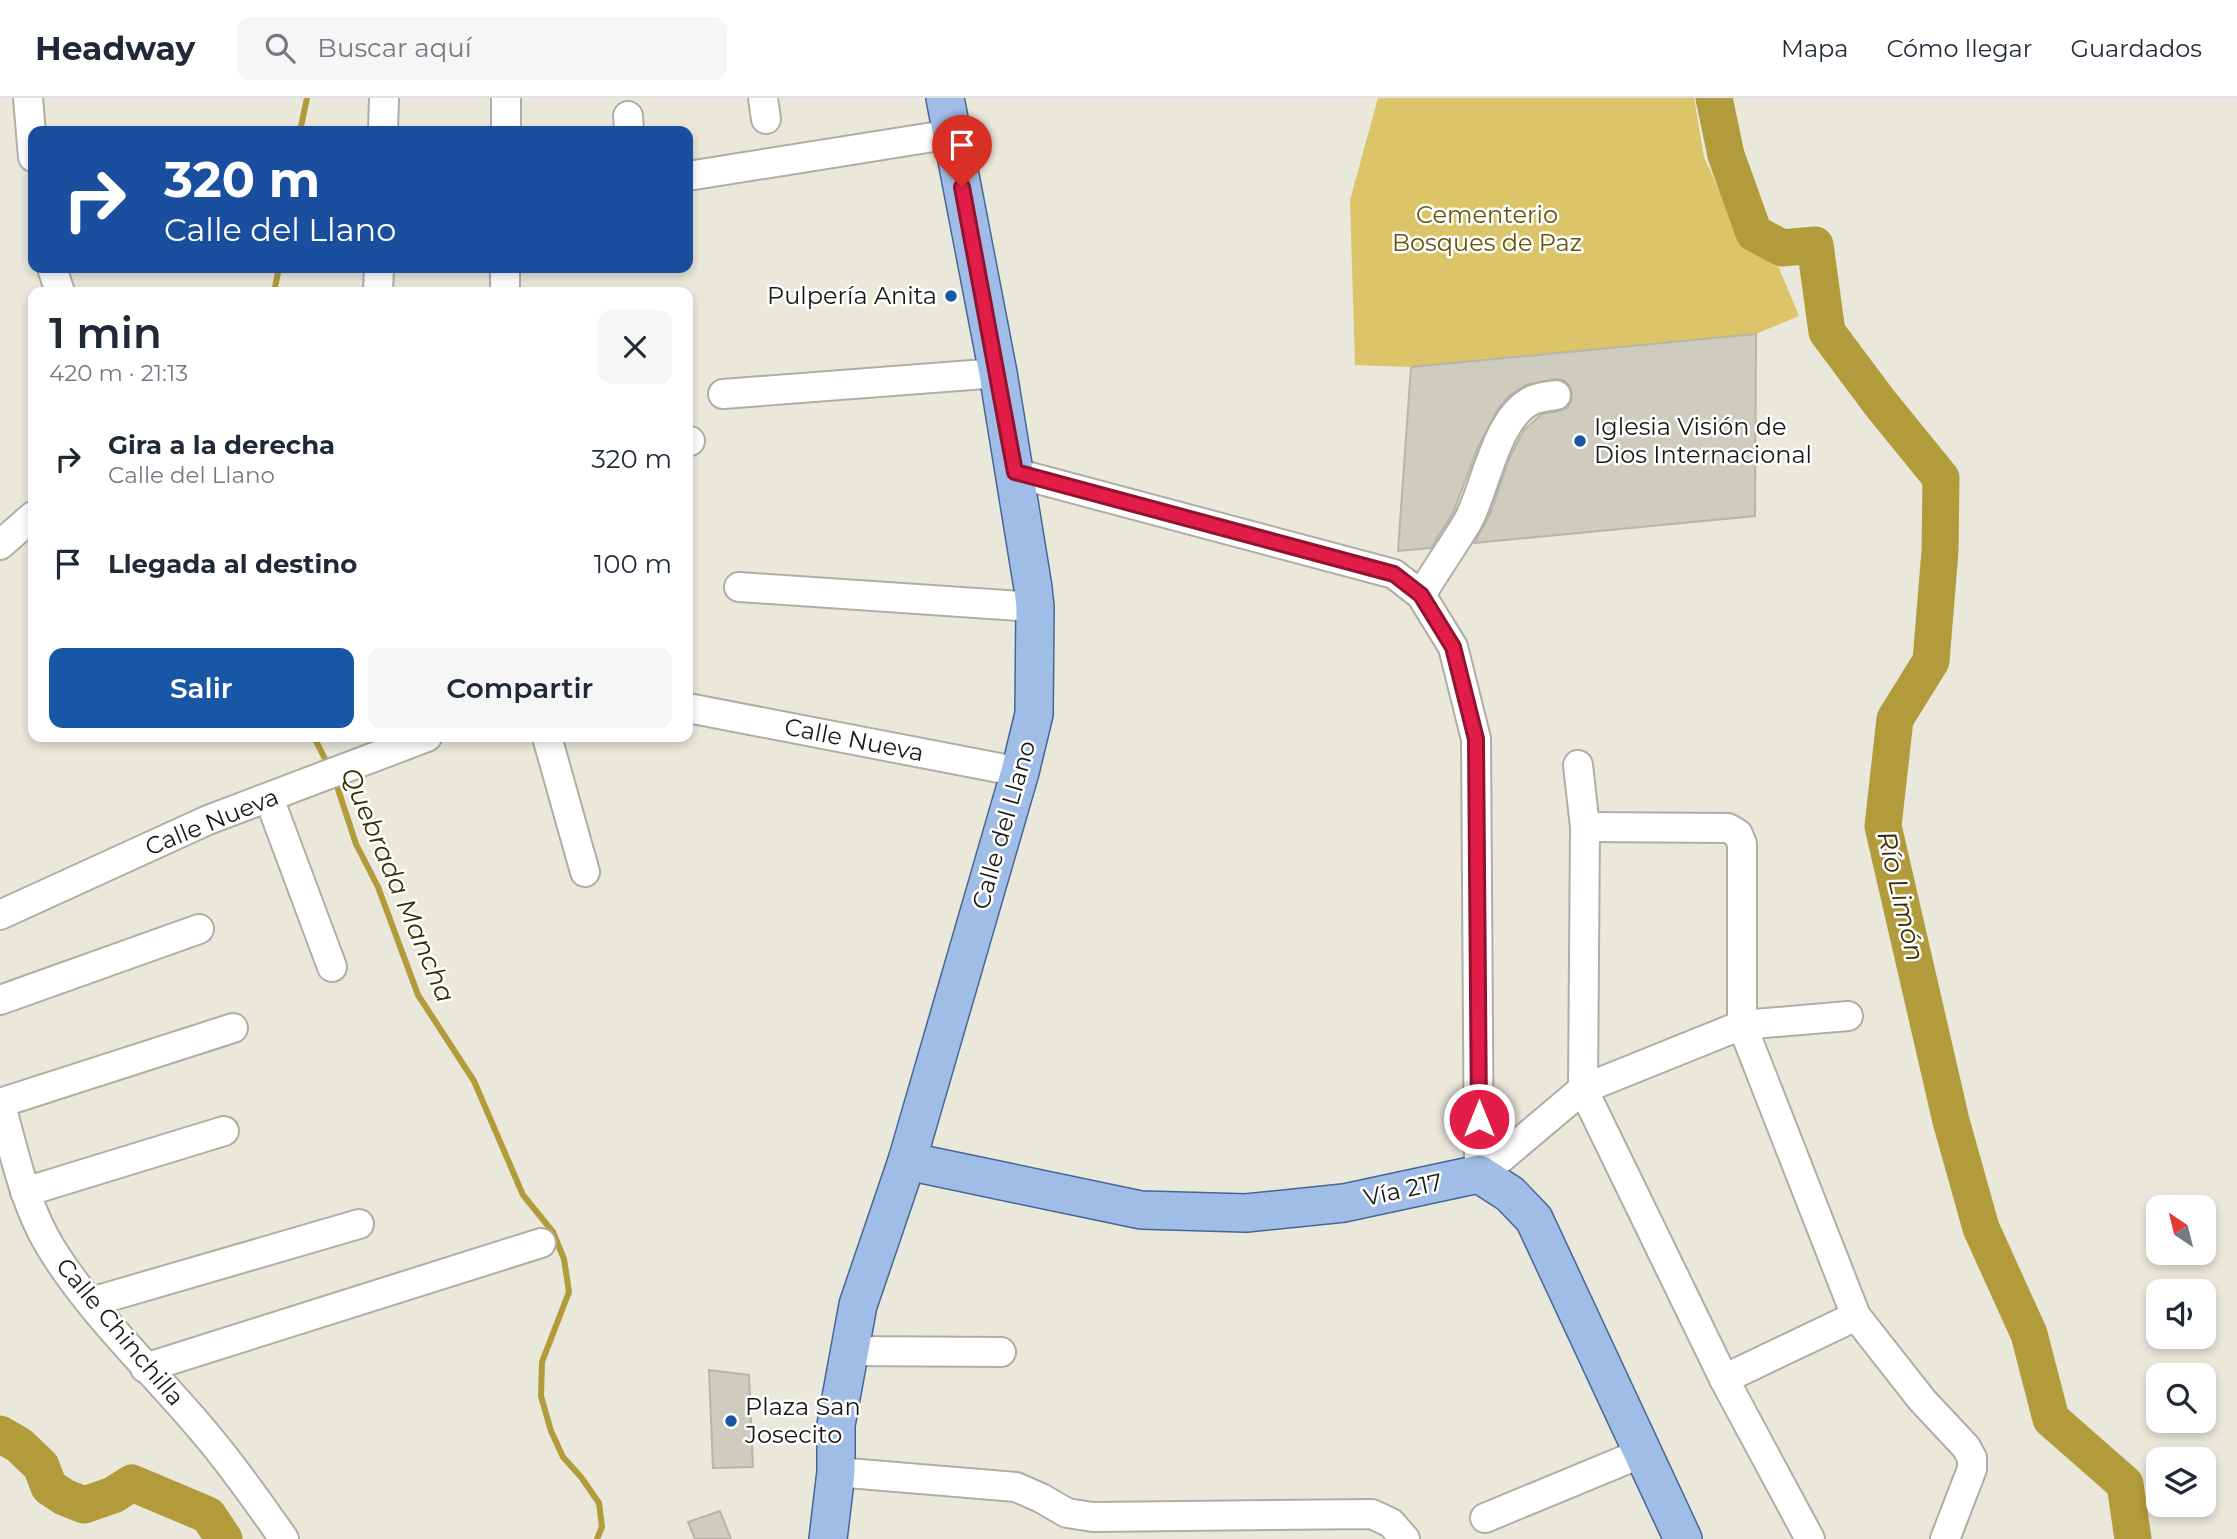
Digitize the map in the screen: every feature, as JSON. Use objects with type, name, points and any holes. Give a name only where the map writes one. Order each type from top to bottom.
[{"type":"main road","name":"Calle del Llano","points":[[828,1539],[836,1472],[836,1425],[858,1304],[906,1161],[1020,772],[1034,714],[1035,607],[998,373],[945,98]]},
{"type":"main road","name":"Vía 217","points":[[906,1161],[1141,1210],[1246,1213],[1344,1203],[1479,1174]]},
{"type":"main road","points":[[1479,1174],[1510,1194],[1534,1219],[1683,1539]]},
{"type":"street","points":[[28,98],[30,126]]},
{"type":"street","points":[[383,126],[384,98]]},
{"type":"street","points":[[506,98],[506,126]]},
{"type":"street","points":[[693,175],[952,134]]},
{"type":"street","points":[[723,394],[998,373]]},
{"type":"street","points":[[1421,595],[1469,519],[1490,463],[1512,419],[1522,407],[1534,399],[1556,395]]},
{"type":"street","points":[[1015,472],[1394,574],[1421,595],[1453,647],[1476,739],[1479,1174]]},
{"type":"street","points":[[0,545],[28,520]]},
{"type":"street","points":[[739,587],[1035,607]]},
{"type":"street","name":"Calle Nueva","points":[[693,709],[1020,772]]},
{"type":"street","name":"Calle Nueva","points":[[0,915],[208,820],[410,742]]},
{"type":"street","points":[[548,742],[584,872]]},
{"type":"street","points":[[1577,765],[1585,827],[1583,1089],[1724,1379],[1810,1539]]},
{"type":"street","points":[[268,797],[332,967]]},
{"type":"street","points":[[1585,827],[1728,828],[1738,834],[1742,844],[1742,1025],[1856,1316],[1922,1400],[1966,1447],[1972,1458],[1972,1469],[1945,1539]]},
{"type":"street","points":[[0,1000],[199,929]]},
{"type":"street","points":[[1479,1174],[1583,1089],[1742,1025],[1848,1016]]},
{"type":"street","points":[[0,1102],[233,1028]]},
{"type":"street","name":"Calle Chinchilla","points":[[0,1102],[25,1192],[50,1247],[90,1302],[145,1368],[205,1433],[284,1539]]},
{"type":"street","points":[[25,1192],[224,1131]]},
{"type":"street","points":[[90,1302],[359,1224]]},
{"type":"street","points":[[145,1368],[541,1243]]},
{"type":"street","points":[[1724,1379],[1856,1316]]},
{"type":"street","points":[[850,1351],[1000,1352]]},
{"type":"street","points":[[1485,1518],[1642,1453]]},
{"type":"street","points":[[836,1472],[1016,1487],[1067,1513],[1093,1517],[1372,1514],[1391,1523],[1405,1539]]},
{"type":"green space","name":"Cementerio Bosques de Paz","points":[[1378,98],[1694,98],[1704,157],[1742,241],[1779,268],[1799,316],[1756,334],[1411,367],[1355,365],[1350,200]]},
{"type":"building","name":"Iglesia Visión de Dios Internacional","points":[[1756,334],[1755,516],[1474,543],[1490,514],[1509,459],[1524,430],[1542,414],[1567,408],[1571,402],[1569,385],[1563,380],[1554,379],[1526,385],[1509,396],[1498,409],[1478,447],[1453,513],[1431,548],[1398,551],[1411,367]]},
{"type":"building","name":"Plaza San Josecito","points":[[709,1370],[749,1375],[753,1467],[713,1468]]},
{"type":"building","points":[[720,1511],[731,1539],[695,1539],[688,1522]]},
{"type":"waterway","name":"Quebrada Mancha","points":[[301,126],[307,98]]},
{"type":"waterway","name":"Río Limón","points":[[1714,98],[1726,155],[1754,233],[1782,248],[1815,245],[1827,332],[1941,478],[1940,551],[1931,661],[1895,719],[1883,826],[1951,1121],[1981,1228],[2029,1334],[2051,1419],[2125,1484],[2133,1539]]},
{"type":"waterway","name":"Quebrada Mancha","points":[[275,287],[278,273]]},
{"type":"waterway","name":"Quebrada Mancha","points":[[316,742],[329,767]]},
{"type":"waterway","name":"Quebrada Mancha","points":[[335,780],[356,844],[378,887],[418,995],[474,1081],[523,1195],[553,1232],[564,1259],[569,1292],[542,1362],[541,1396],[551,1431],[563,1457],[599,1503],[602,1527],[597,1539]]},
{"type":"waterway","points":[[0,1434],[19,1445],[41,1466],[49,1487],[64,1497],[84,1505],[113,1495],[132,1483],[208,1515],[224,1539]]},
{"type":"place","name":"Pulpería Anita","points":[[951,296]]},
{"type":"place","name":"Iglesia Visión de Dios Internacional","points":[[1580,441]]},
{"type":"place","name":"Plaza San Josecito","points":[[731,1421]]},
{"type":"route","points":[[962,187],[1015,472],[1394,574],[1421,595],[1453,647],[1476,739],[1479,1119]]}]
